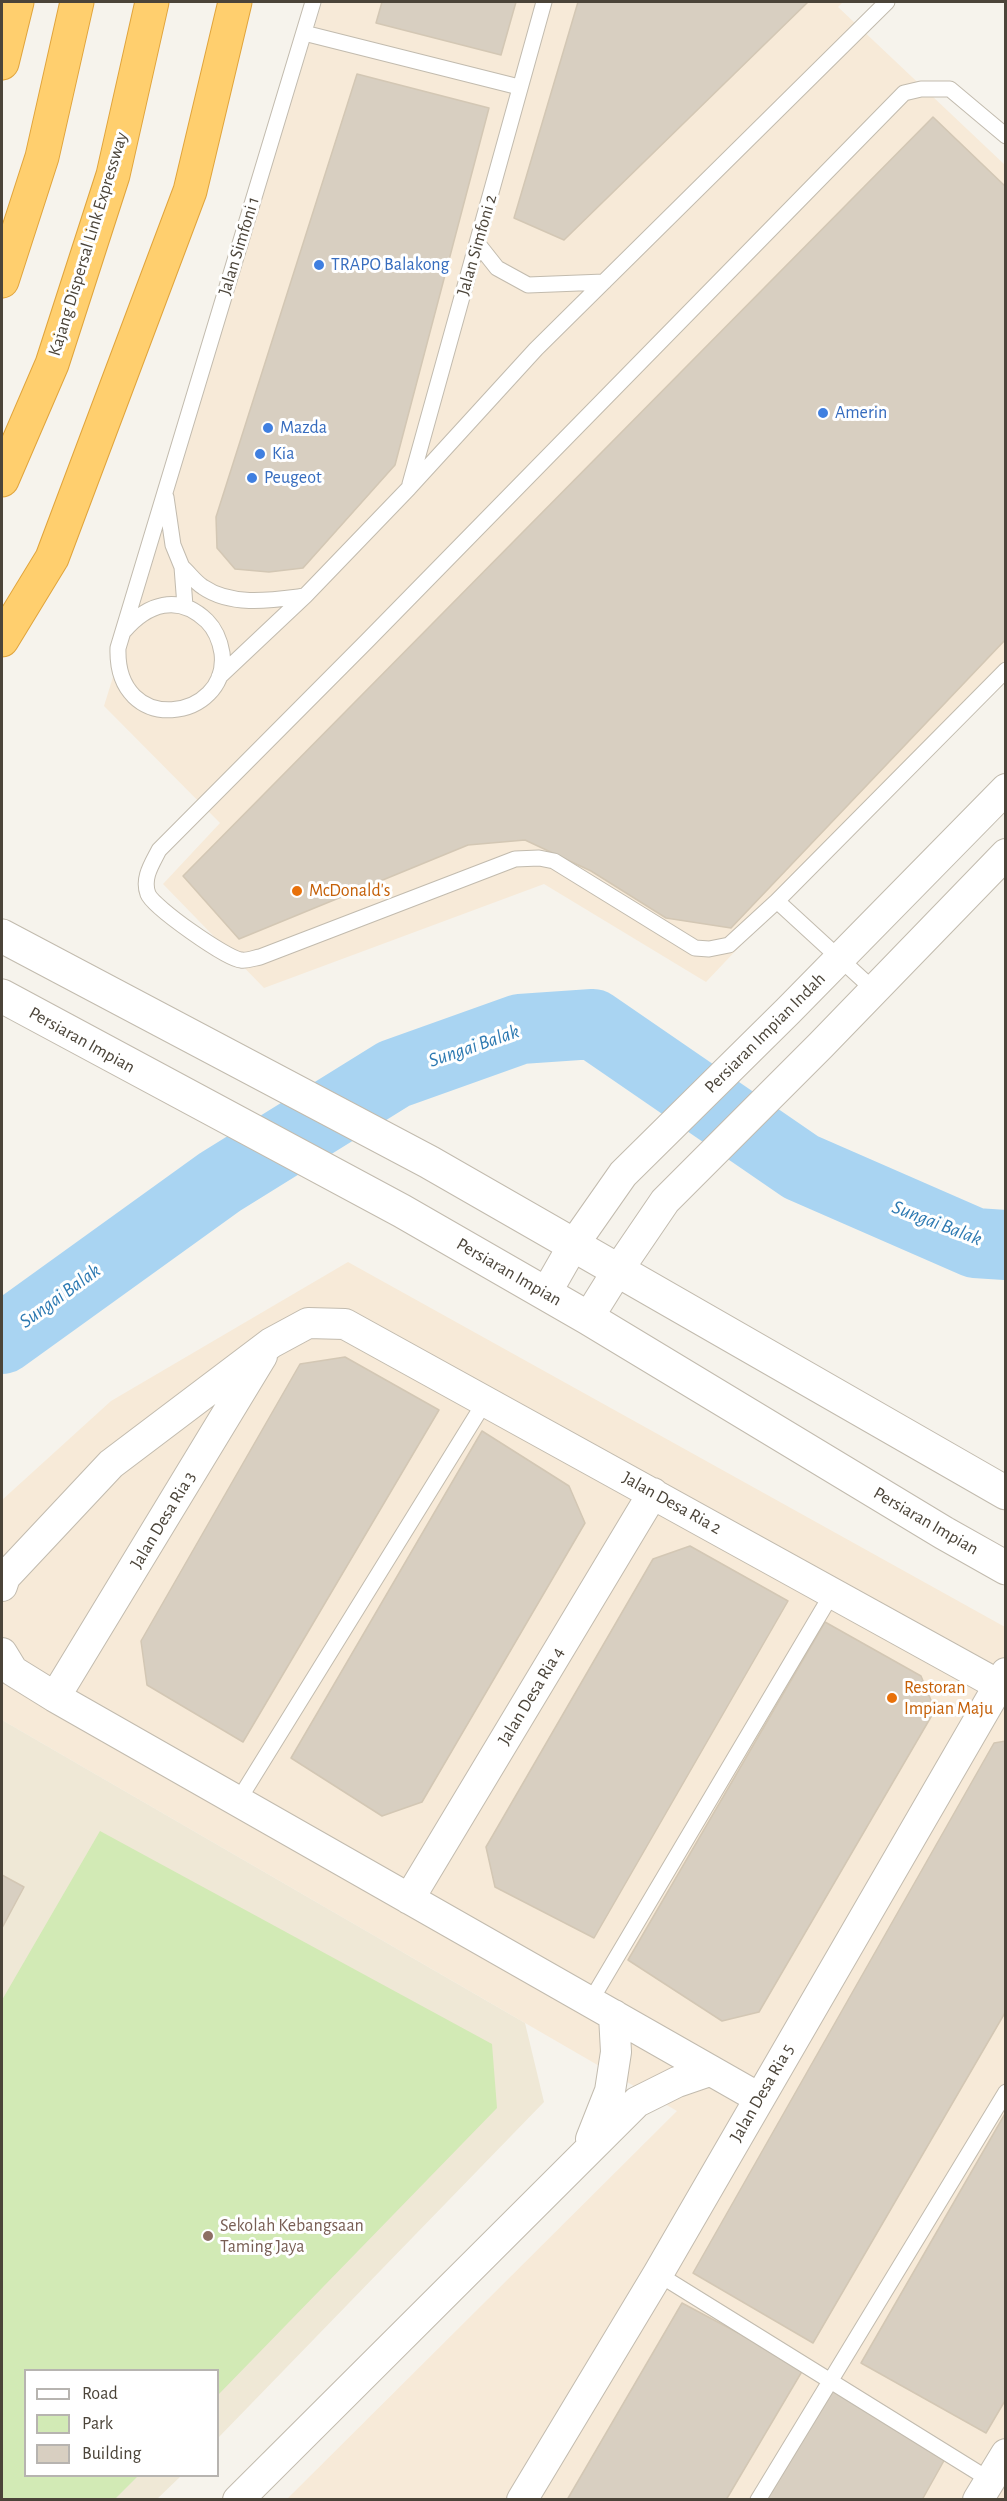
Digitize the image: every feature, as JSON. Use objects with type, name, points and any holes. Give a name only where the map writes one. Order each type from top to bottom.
[{"type":"highway","points":[[2,63],[17,2]]},
{"type":"highway","points":[[2,280],[42,157],[77,2]]},
{"type":"highway","name":"Kajang Dispersal Link Expressway","points":[[2,480],[52,364],[113,175],[152,2]]},
{"type":"highway","points":[[2,640],[52,558],[190,191],[235,2]]},
{"type":"street","name":"Persiaran Impian Indah","points":[[546,1293],[574,1244],[623,1174],[788,1011],[1005,789]]},
{"type":"street","points":[[588,1318],[664,1201],[821,1045],[1005,854]]},
{"type":"street","points":[[2,936],[429,1162],[1005,1493]]},
{"type":"street","name":"Persiaran Impian","points":[[2,996],[402,1210],[546,1293],[1005,1568]]},
{"type":"street","name":"Jalan Desa Ria 2","points":[[271,1343],[308,1323],[345,1324],[832,1592],[1003,1682]]},
{"type":"street","points":[[2,1586],[5,1577],[111,1464],[271,1343]]},
{"type":"street","name":"Jalan Desa Ria 3","points":[[55,1697],[271,1343]]},
{"type":"street","points":[[972,1474],[1005,1505]]},
{"type":"street","name":"Jalan Desa Ria 4","points":[[409,1899],[653,1493]]},
{"type":"street","points":[[2,1653],[13,1671],[55,1697],[759,2098]]},
{"type":"street","name":"Jalan Desa Ria 5","points":[[522,2499],[658,2274],[1003,1682]]},
{"type":"street","points":[[586,2150],[610,2091],[616,2052],[602,2009]]},
{"type":"street","points":[[238,2499],[586,2150],[637,2102],[677,2082],[709,2071]]},
{"type":"street","points":[[991,2490],[1005,2454]]},
{"type":"lane","name":"Jalan Simfoni 1","points":[[124,631],[313,2]]},
{"type":"lane","name":"Jalan Simfoni 2","points":[[410,488],[544,2]]},
{"type":"lane","points":[[219,677],[223,659],[220,642],[213,626],[200,614],[185,606],[167,604],[150,608],[135,618],[124,631],[118,648],[118,665],[122,682],[133,696],[147,706],[164,710],[181,710],[197,703],[210,691],[219,677],[305,596],[410,488],[536,349],[887,2]]},
{"type":"lane","points":[[304,33],[519,87]]},
{"type":"lane","points":[[1005,136],[950,89],[921,89],[904,93],[159,850],[146,876],[148,895],[162,911],[230,957],[242,961],[260,957],[515,859],[539,858],[554,861],[695,948],[708,949],[729,945],[777,901],[1005,670]]},
{"type":"lane","points":[[478,244],[497,268],[528,285],[604,282]]},
{"type":"lane","points":[[165,491],[173,545],[182,567],[185,606]]},
{"type":"lane","points":[[182,567],[203,587],[229,597],[261,601],[305,596]]},
{"type":"lane","points":[[777,901],[874,990]]},
{"type":"lane","points":[[238,1802],[486,1400]]},
{"type":"lane","points":[[602,2009],[832,1592]]},
{"type":"lane","points":[[758,2499],[1005,2092]]},
{"type":"lane","points":[[658,2274],[829,2381],[991,2490]]},
{"type":"shaded area","points":[[322,2],[843,2],[838,7],[1005,165],[1005,666],[706,982],[544,884],[264,988],[163,884],[220,823],[104,706]]},
{"type":"shaded area","points":[[348,1262],[1005,1627],[1005,2499],[287,2499],[677,2111],[2,1720],[2,1500],[111,1401]]},
{"type":"shaded area","name":"Sekolah Kebangsaan Taming Jaya","points":[[2,1720],[525,2023],[544,2102],[219,2437],[219,2369],[24,2369],[24,2477],[180,2477],[157,2499],[2,2499]]},
{"type":"green space","name":"Sekolah Kebangsaan Taming Jaya","points":[[100,1831],[492,2044],[497,2108],[219,2394],[219,2369],[24,2369],[24,2477],[137,2477],[115,2499],[2,2499],[2,2000]]},
{"type":"building","points":[[382,2],[516,2],[501,55],[376,23]]},
{"type":"building","points":[[578,2],[808,2],[564,240],[514,218]]},
{"type":"building","points":[[357,74],[489,108],[395,465],[303,568],[269,572],[235,569],[217,548],[216,517]]},
{"type":"building","name":"Amerin","points":[[933,117],[1006,187],[1006,639],[731,928],[666,918],[591,871],[525,840],[468,845],[239,939],[183,876]]},
{"type":"building","points":[[345,1357],[439,1410],[243,1742],[147,1685],[141,1641],[300,1364]]},
{"type":"building","points":[[482,1431],[569,1486],[585,1523],[422,1802],[382,1816],[291,1758]]},
{"type":"building","points":[[690,1546],[788,1601],[594,1938],[495,1887],[486,1847],[653,1559]]},
{"type":"building","points":[[825,1622],[921,1676],[935,1710],[759,2012],[722,2021],[628,1960]]},
{"type":"building","points":[[1006,1741],[1006,2011],[813,2343],[693,2273],[994,1743]]},
{"type":"building","points":[[2,1875],[24,1887],[2,1928]]},
{"type":"building","points":[[1006,2112],[1006,2399],[986,2433],[861,2363]]},
{"type":"building","points":[[682,2303],[804,2368],[726,2500],[567,2500]]},
{"type":"building","points":[[829,2385],[946,2457],[922,2500],[761,2500]]},
{"type":"waterway","name":"Sungai Balak","points":[[2,1339],[220,1182],[394,1074],[520,1029],[593,1024],[801,1167],[975,1243],[1006,1245]]},
{"type":"place","name":"TRAPO Balakong","points":[[319,265]]},
{"type":"place","name":"Amerin","points":[[823,413]]},
{"type":"place","name":"Mazda","points":[[268,428]]},
{"type":"place","name":"Kia","points":[[260,454]]},
{"type":"place","name":"Peugeot","points":[[252,478]]},
{"type":"place","name":"McDonald's","points":[[297,891]]},
{"type":"place","name":"Restoran Impian Maju","points":[[892,1698]]},
{"type":"place","name":"Sekolah Kebangsaan Taming Jaya","points":[[208,2236]]}]
